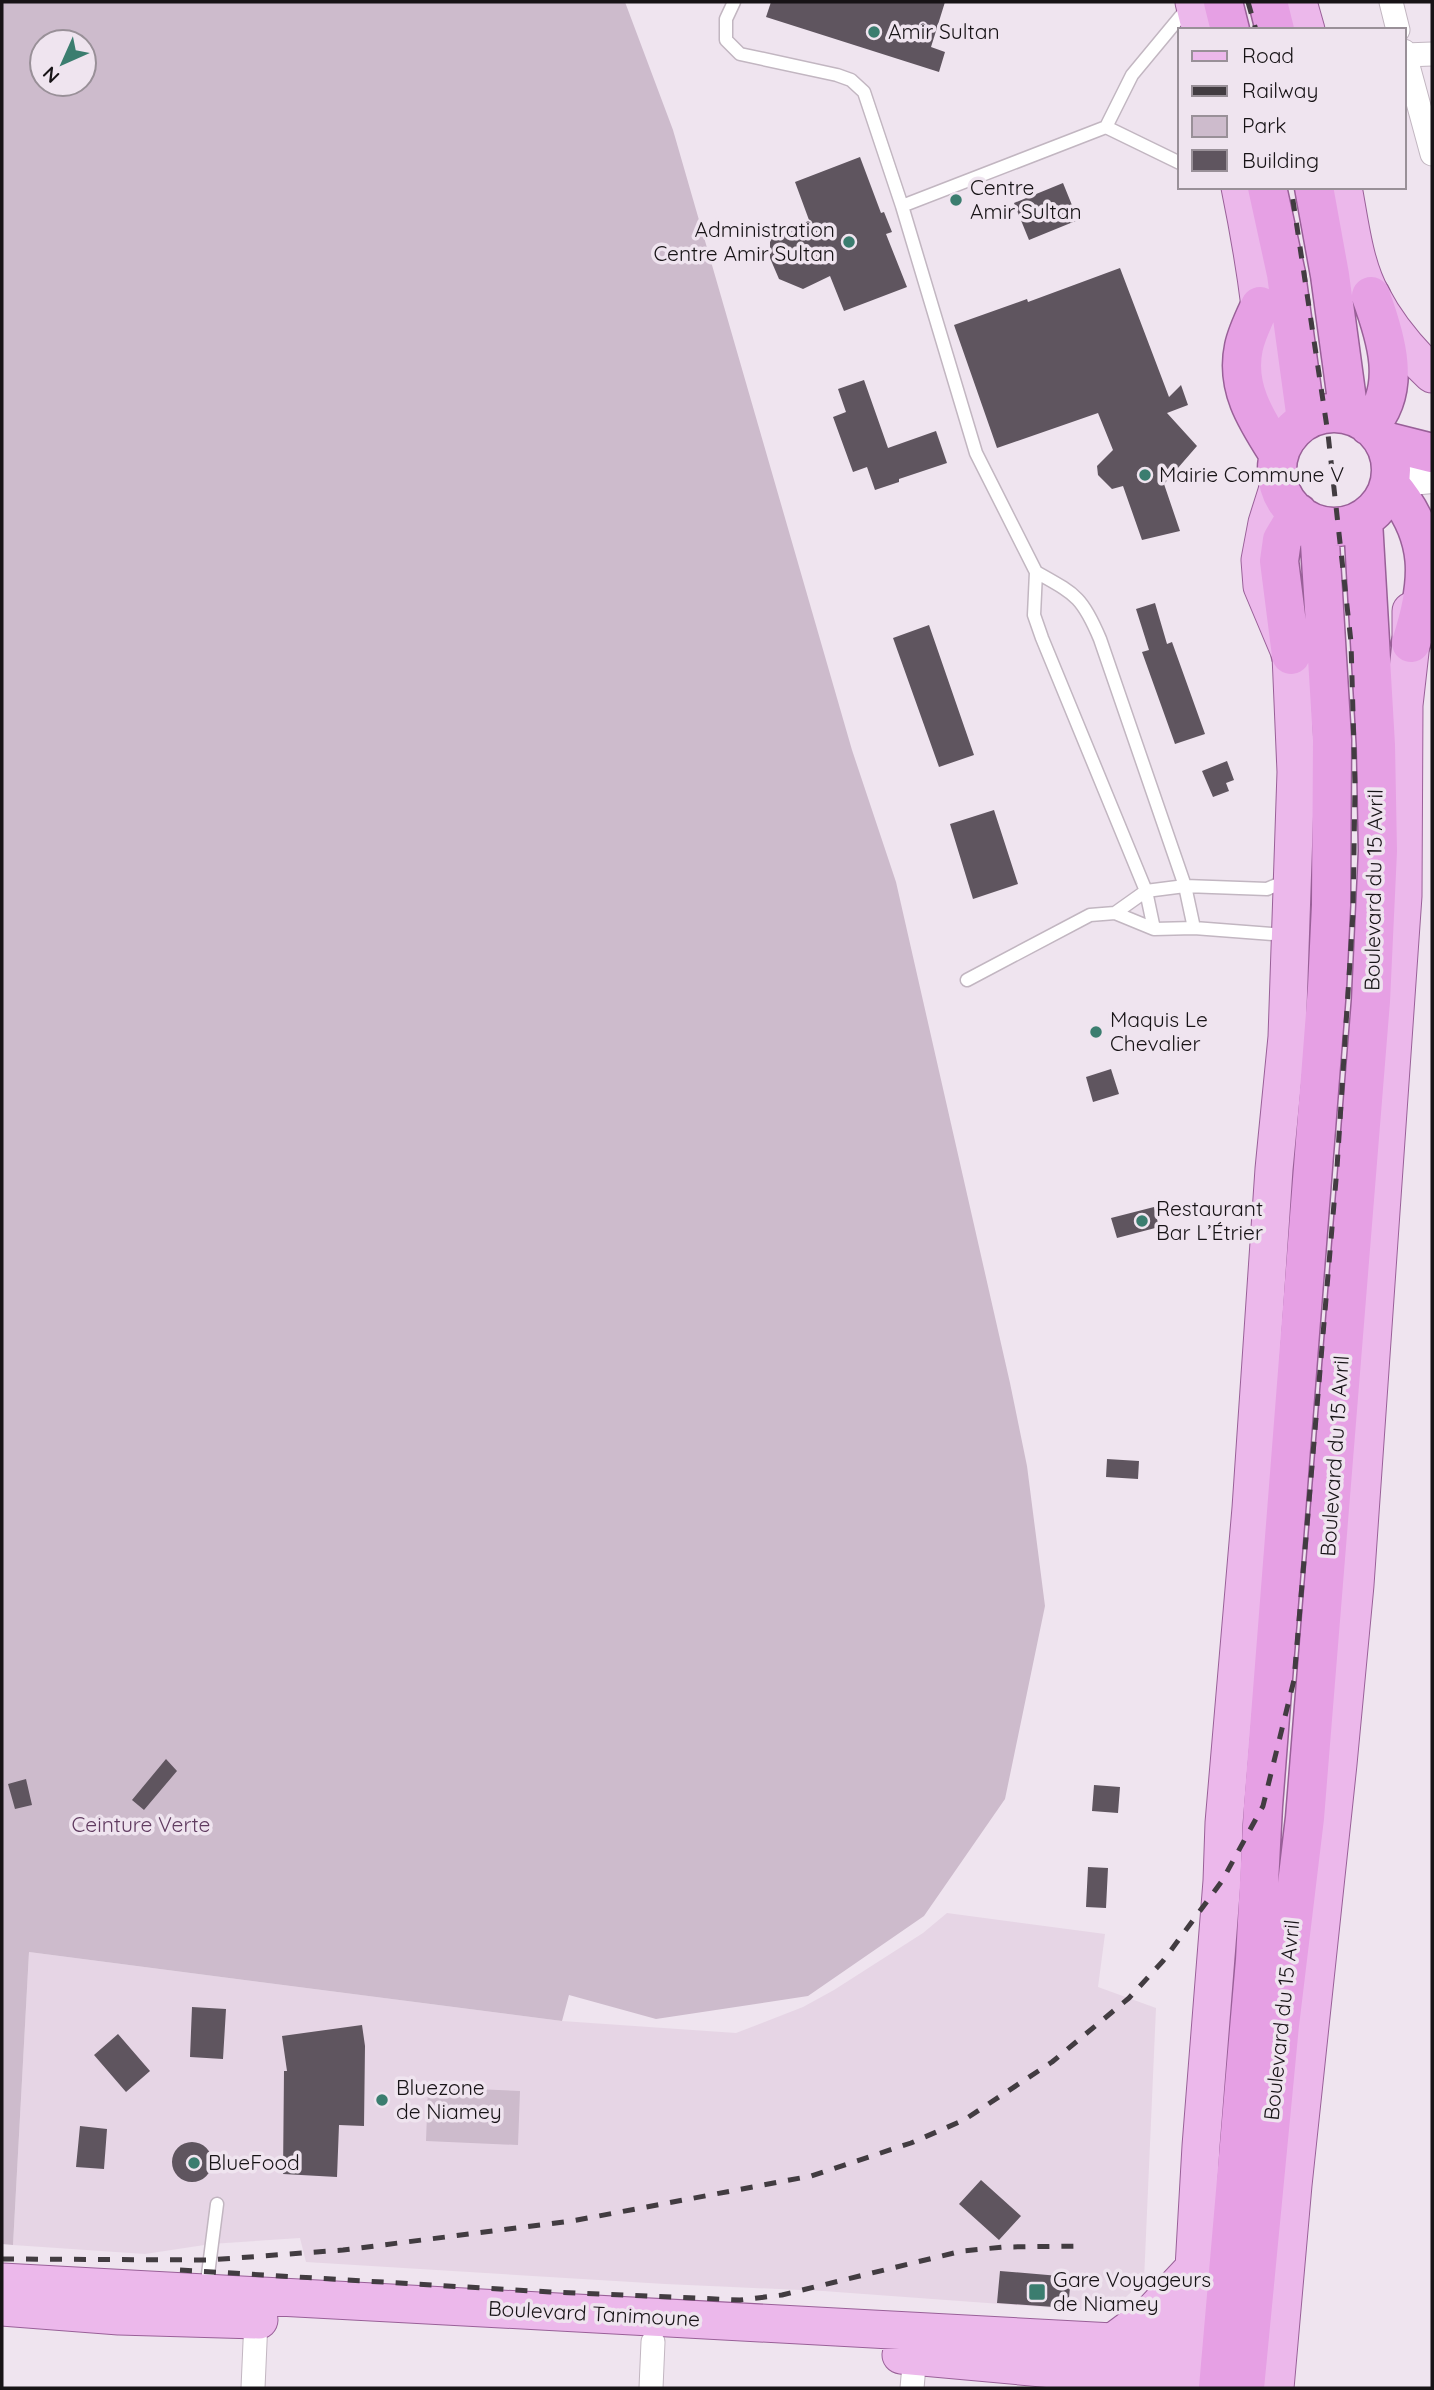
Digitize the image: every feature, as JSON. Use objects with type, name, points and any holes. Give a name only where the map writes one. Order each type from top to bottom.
[{"type":"highway","points":[[1223,2],[1230,28]]},
{"type":"highway","points":[[1268,2],[1274,28]]},
{"type":"highway","name":"Boulevard du 15 Avril","points":[[1218,2388],[1255,1960],[1263,1805],[1327,988],[1331,905],[1332,740],[1295,473],[1286,274],[1247,189]]},
{"type":"highway","points":[[1260,306],[1244,345],[1242,378],[1248,401],[1295,473],[1350,526],[1379,502],[1391,463],[1371,430],[1330,275],[1314,189]]},
{"type":"highway","points":[[1371,296],[1388,346],[1388,368],[1385,399],[1371,430]]},
{"type":"highway","points":[[1291,655],[1279,561],[1295,473],[1325,413],[1432,453]]},
{"type":"highway","points":[[1379,502],[1413,515],[1421,532],[1427,559],[1427,585],[1410,648]]},
{"type":"highway","name":"Boulevard du 15 Avril","points":[[1245,2388],[1280,2025],[1307,1804],[1371,1001],[1378,850],[1373,659],[1379,502]]},
{"type":"main road","points":[[1193,2],[1200,28]]},
{"type":"main road","points":[[1298,2],[1305,28]]},
{"type":"main road","name":"Boulevard du 15 Avril","points":[[1247,189],[1260,306]]},
{"type":"main road","points":[[1343,189],[1358,257],[1371,296],[1395,332],[1432,374]]},
{"type":"main road","points":[[1371,430],[1393,427],[1405,379],[1401,349],[1395,332]]},
{"type":"main road","name":"Boulevard du 15 Avril","points":[[1275,2388],[1293,2185],[1355,1585],[1403,896],[1404,705],[1410,648]]},
{"type":"main road","points":[[1183,2366],[1194,2268],[1224,1823],[1251,1508],[1274,1169],[1287,1037],[1297,772],[1291,655]]},
{"type":"main road","points":[[1118,2368],[1152,2313],[1194,2268]]},
{"type":"main road","name":"Boulevard Tanimoune","points":[[2,2282],[204,2306],[1066,2355],[1118,2368],[1183,2366]]},
{"type":"main road","name":"Boulevard Tanimoune","points":[[2,2307],[119,2316],[204,2306],[257,2320],[653,2342],[913,2372],[1066,2355]]},
{"type":"street","points":[[1391,2],[1398,28]]},
{"type":"street","points":[[1406,53],[1432,54]]},
{"type":"street","points":[[1406,57],[1432,154]]},
{"type":"street","points":[[1379,502],[1399,481],[1432,478]]},
{"type":"street","points":[[1410,648],[1432,610]]},
{"type":"street","points":[[253,2388],[257,2320]]},
{"type":"street","points":[[651,2388],[653,2342]]},
{"type":"lane","points":[[734,2],[726,19],[726,40],[740,54],[837,75],[851,80],[864,92],[902,205],[976,453],[1036,572],[1034,615],[1146,891],[1154,929]]},
{"type":"lane","points":[[902,205],[1106,127],[1132,75],[1193,2]]},
{"type":"lane","points":[[1106,127],[1178,162]]},
{"type":"lane","points":[[1036,572],[1071,592],[1087,610],[1100,639],[1185,886],[1194,928]]},
{"type":"lane","points":[[967,980],[1090,915],[1115,912],[1146,891],[1185,886],[1267,889],[1294,877]]},
{"type":"lane","points":[[1115,912],[1154,929],[1194,928],[1292,935]]},
{"type":"lane","points":[[204,2306],[217,2204]]},
{"type":"shaded area","points":[[947,1913],[1105,1934],[1098,1987],[1156,2008],[1144,2280],[1110,2312],[823,2291],[306,2262],[300,2238],[211,2244],[145,2254],[13,2245],[29,1952],[562,2021],[736,2033],[803,2007],[834,1990],[923,1933]]},
{"type":"green space","name":"Ceinture Verte","points":[[2,2],[625,2],[673,130],[852,750],[896,882],[1010,1383],[1027,1466],[1045,1606],[1005,1799],[924,1916],[808,1996],[656,2019],[569,1995],[562,2021],[29,1952],[13,2245],[2,2244]]},
{"type":"green space","points":[[428,2087],[520,2091],[518,2145],[426,2141]]},
{"type":"building","name":"Amir Sultan","points":[[771,2],[945,2],[931,47],[945,52],[939,72],[766,17]]},
{"type":"building","points":[[860,157],[881,213],[884,212],[892,232],[886,234],[907,287],[844,311],[830,276],[803,289],[779,279],[770,258],[770,242],[776,231],[809,220],[795,182]]},
{"type":"building","points":[[1063,183],[1078,220],[1029,240],[1014,203]]},
{"type":"building","points":[[1120,268],[1169,397],[1181,385],[1188,405],[1167,413],[1197,446],[1164,484],[1180,531],[1142,540],[1123,486],[1112,489],[1098,475],[1097,466],[1113,450],[1098,413],[997,448],[954,325],[1027,299],[1028,302]]},
{"type":"building","points":[[864,380],[888,448],[936,431],[947,463],[875,490],[867,467],[853,472],[833,417],[846,412],[838,389]]},
{"type":"building","points":[[1155,603],[1167,644],[1172,642],[1205,734],[1175,744],[1142,652],[1149,650],[1136,609]]},
{"type":"building","points":[[929,625],[974,755],[939,767],[893,638]]},
{"type":"building","points":[[1227,761],[1234,780],[1226,783],[1229,791],[1213,797],[1202,771]]},
{"type":"building","points":[[994,810],[1018,884],[973,899],[950,824]]},
{"type":"building","points":[[1111,1069],[1119,1094],[1093,1102],[1086,1077]]},
{"type":"building","points":[[1154,1207],[1159,1227],[1117,1238],[1111,1218]]},
{"type":"building","points":[[1107,1459],[1139,1461],[1138,1479],[1106,1477]]},
{"type":"building","points":[[166,1759],[177,1771],[144,1810],[132,1800]]},
{"type":"building","points":[[26,1779],[32,1805],[15,1809],[8,1784]]},
{"type":"building","points":[[1094,1785],[1120,1787],[1118,1813],[1092,1811]]},
{"type":"building","points":[[1088,1867],[1108,1868],[1106,1908],[1086,1907]]},
{"type":"building","points":[[192,2007],[226,2009],[223,2059],[190,2057]]},
{"type":"building","points":[[362,2025],[365,2046],[364,2126],[339,2125],[337,2177],[283,2174],[284,2071],[287,2071],[282,2036]]},
{"type":"building","points":[[118,2034],[150,2071],[126,2092],[94,2055]]},
{"type":"building","points":[[80,2126],[107,2129],[104,2169],[76,2167]]},
{"type":"building","points":[[192,2142],[206,2148],[212,2162],[206,2176],[192,2182],[178,2176],[172,2162],[178,2148]]},
{"type":"building","points":[[981,2180],[1021,2216],[999,2240],[959,2204]]},
{"type":"building","points":[[1000,2271],[1071,2277],[1068,2308],[997,2303]]},
{"type":"railway","points":[[1248,2],[1255,28]]},
{"type":"railway","points":[[2,2259],[209,2260],[343,2250],[572,2221],[811,2176],[911,2143],[964,2120],[1052,2062],[1129,1998],[1163,1961],[1222,1881],[1263,1806],[1294,1680],[1337,1168],[1353,913],[1355,785],[1351,642],[1328,434],[1291,189]]},
{"type":"railway","points":[[180,2270],[550,2292],[740,2300],[782,2295],[962,2251],[1004,2247],[1084,2246]]},
{"type":"place","name":"Amir Sultan","points":[[874,32]]},
{"type":"place","name":"Centre Amir Sultan","points":[[956,200]]},
{"type":"place","name":"Administration Centre Amir Sultan","points":[[849,242]]},
{"type":"place","name":"Mairie Commune V","points":[[1145,475]]},
{"type":"place","name":"Maquis Le Chevalier","points":[[1096,1032]]},
{"type":"place","name":"Restaurant Bar L’Étrier","points":[[1142,1221]]},
{"type":"place","name":"Bluezone de Niamey","points":[[382,2100]]},
{"type":"place","name":"BlueFood","points":[[194,2163]]},
{"type":"place","name":"Gare Voyageurs de Niamey","points":[[1037,2292]]}]
